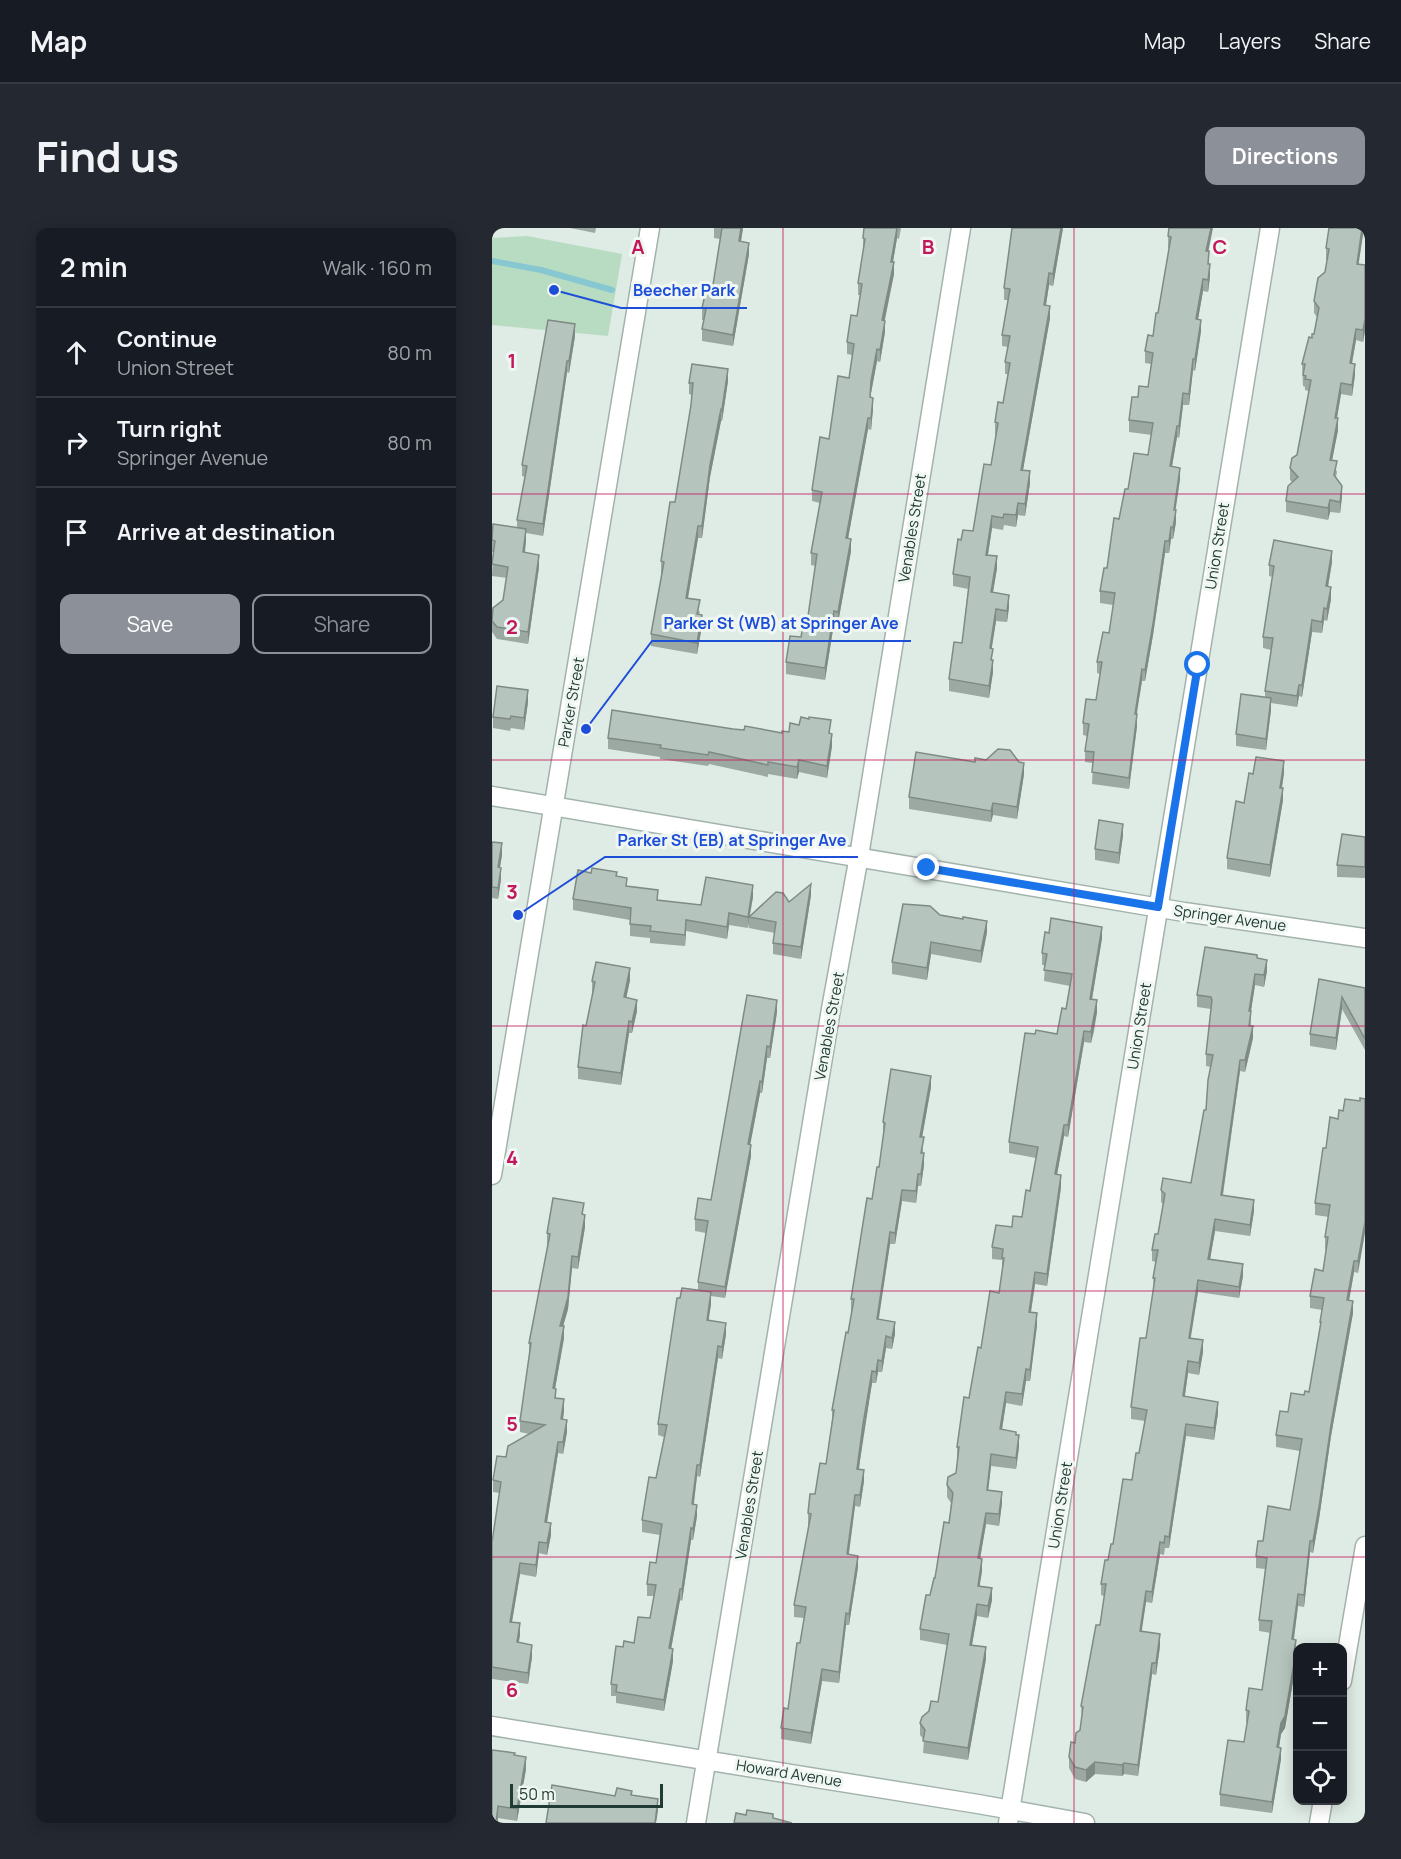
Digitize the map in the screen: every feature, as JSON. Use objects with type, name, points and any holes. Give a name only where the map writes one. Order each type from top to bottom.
[{"type":"street","name":"Parker Street","points":[[492,1175],[650,228]]},
{"type":"street","name":"Venables Street","points":[[696,1823],[962,228]]},
{"type":"street","name":"Union Street","points":[[1009,1817],[1270,228]]},
{"type":"street","name":"Springer Avenue","points":[[492,796],[1158,907],[1365,938]]},
{"type":"street","points":[[1347,1652],[1365,1546]]},
{"type":"street","name":"Howard Avenue","points":[[492,1726],[707,1760],[1009,1817],[1085,1823]]},
{"type":"street","points":[[1319,1823],[1322,1805]]},
{"type":"green space","points":[[527,236],[622,254],[608,336],[492,325],[492,238]]},
{"type":"building","points":[[722,228],[741,228],[739,241],[749,243],[733,335],[702,329],[706,309],[702,308],[706,290],[712,291]]},
{"type":"building","points":[[864,228],[897,228],[891,262],[894,262],[882,320],[885,321],[871,381],[870,397],[873,398],[871,418],[868,418],[846,538],[851,539],[838,612],[834,611],[825,668],[786,662],[790,636],[801,637],[805,615],[808,616],[817,554],[811,553],[822,492],[812,490],[820,437],[829,439],[838,376],[849,378],[854,344],[847,342],[851,315],[857,316],[862,284],[858,283],[865,239],[863,238]]},
{"type":"building","points":[[1012,228],[1061,228],[1053,274],[1049,273],[1044,305],[1050,306],[1021,470],[1030,471],[1025,504],[1018,503],[1016,515],[1004,514],[1003,518],[992,516],[986,555],[997,556],[991,592],[1009,595],[1007,611],[996,609],[990,648],[993,649],[991,660],[993,660],[989,686],[949,679],[954,642],[962,643],[970,577],[953,574],[958,539],[961,540],[963,530],[973,531],[984,464],[991,465],[998,423],[995,422],[998,402],[1003,403],[1010,363],[1005,362],[1010,336],[1002,335],[1010,289],[1004,288]]},
{"type":"building","points":[[1169,228],[1211,228],[1206,251],[1209,251],[1208,264],[1210,264],[1208,280],[1203,279],[1196,319],[1201,320],[1189,394],[1183,393],[1179,426],[1177,426],[1170,466],[1180,468],[1174,510],[1176,510],[1169,541],[1165,541],[1145,670],[1142,669],[1129,778],[1092,772],[1094,752],[1085,751],[1089,724],[1083,723],[1086,699],[1096,700],[1102,662],[1097,662],[1103,632],[1109,633],[1115,593],[1100,591],[1104,568],[1107,568],[1114,518],[1119,519],[1125,489],[1128,489],[1134,453],[1148,455],[1153,423],[1129,420],[1132,397],[1138,397],[1139,386],[1148,387],[1153,353],[1145,351],[1148,335],[1153,336],[1156,313],[1158,313],[1171,237],[1168,236]]},
{"type":"building","points":[[1329,228],[1362,228],[1357,264],[1365,265],[1365,319],[1363,330],[1356,329],[1350,363],[1355,364],[1352,385],[1341,383],[1335,418],[1338,418],[1330,460],[1337,461],[1334,475],[1342,486],[1340,502],[1330,500],[1328,508],[1286,501],[1288,486],[1298,477],[1290,468],[1292,458],[1297,455],[1311,380],[1305,379],[1306,376],[1303,375],[1305,364],[1302,364],[1309,337],[1312,338],[1314,334],[1319,308],[1314,301],[1318,278],[1325,272],[1329,249],[1326,248]]},
{"type":"building","points":[[548,320],[575,324],[569,361],[567,361],[543,524],[517,520],[527,466],[522,465]]},
{"type":"building","points":[[692,364],[728,369],[710,465],[702,526],[698,526],[686,598],[700,600],[697,614],[702,615],[697,643],[651,634],[664,562],[661,561],[670,502],[675,502],[691,405],[693,383],[689,383]]},
{"type":"building","points":[[493,524],[526,529],[523,552],[539,555],[528,632],[497,627],[492,621],[493,608],[503,600],[508,567],[492,564],[495,541],[492,540]]},
{"type":"building","points":[[1274,540],[1332,551],[1326,586],[1331,587],[1327,609],[1324,608],[1322,622],[1312,620],[1302,685],[1299,685],[1297,696],[1265,691],[1273,638],[1263,637],[1274,566],[1269,565]]},
{"type":"building","points":[[497,686],[528,690],[524,718],[493,717]]},
{"type":"building","points":[[1241,694],[1271,698],[1266,739],[1236,734]]},
{"type":"building","points":[[612,710],[733,729],[744,730],[745,726],[782,733],[782,731],[789,732],[790,723],[799,725],[801,717],[831,720],[829,733],[832,734],[827,766],[799,760],[797,767],[768,762],[768,765],[709,752],[708,755],[660,748],[661,745],[608,738]]},
{"type":"building","points":[[998,749],[1010,750],[1019,762],[1024,763],[1017,807],[993,803],[991,811],[909,797],[916,752],[975,762],[975,758],[986,760]]},
{"type":"building","points":[[1256,757],[1284,761],[1280,788],[1283,788],[1270,865],[1227,858],[1236,801],[1244,803],[1249,773],[1253,774]]},
{"type":"building","points":[[1099,820],[1123,824],[1119,853],[1095,849]]},
{"type":"building","points":[[1342,834],[1365,837],[1365,867],[1337,865]]},
{"type":"building","points":[[492,842],[502,843],[498,867],[501,868],[498,888],[492,887]]},
{"type":"building","points":[[592,868],[617,872],[616,876],[627,878],[626,886],[658,890],[657,900],[701,905],[706,877],[753,885],[748,917],[729,913],[727,927],[686,920],[685,935],[650,931],[651,926],[630,924],[631,908],[573,899],[578,870],[591,873]]},
{"type":"building","points":[[811,884],[801,947],[773,943],[776,922],[749,917],[776,892],[783,893],[789,902]]},
{"type":"building","points":[[903,904],[930,906],[940,915],[987,921],[981,951],[931,942],[927,968],[892,962]]},
{"type":"building","points":[[1051,918],[1102,927],[1090,999],[1097,1000],[1091,1032],[1084,1031],[1068,1125],[1064,1125],[1055,1174],[1061,1175],[1047,1274],[1035,1272],[1029,1312],[1037,1313],[1030,1370],[1026,1369],[1022,1394],[1006,1392],[1000,1429],[1016,1432],[1016,1435],[1019,1435],[1016,1458],[991,1454],[987,1490],[1002,1492],[999,1514],[986,1513],[978,1558],[982,1559],[978,1586],[992,1588],[988,1606],[977,1604],[970,1645],[986,1647],[968,1748],[923,1741],[925,1730],[920,1723],[922,1717],[929,1711],[931,1701],[938,1702],[949,1634],[920,1629],[926,1595],[930,1595],[935,1578],[944,1522],[949,1523],[953,1493],[947,1485],[948,1477],[956,1473],[964,1397],[969,1398],[978,1347],[981,1348],[990,1291],[999,1293],[1004,1258],[1002,1258],[1003,1249],[992,1247],[996,1225],[1012,1227],[1013,1216],[1022,1217],[1026,1190],[1030,1191],[1038,1147],[1009,1142],[1025,1033],[1035,1034],[1036,1030],[1057,1034],[1062,1008],[1066,1009],[1072,974],[1044,970],[1047,954],[1042,953],[1045,932],[1049,933]]},
{"type":"building","points":[[1205,947],[1257,955],[1257,958],[1267,960],[1264,975],[1255,974],[1249,1011],[1251,1011],[1249,1026],[1253,1026],[1245,1060],[1240,1060],[1221,1195],[1254,1200],[1250,1225],[1215,1219],[1208,1259],[1243,1264],[1239,1287],[1198,1280],[1189,1338],[1203,1340],[1199,1363],[1188,1361],[1183,1396],[1218,1402],[1214,1428],[1186,1424],[1169,1537],[1165,1536],[1164,1543],[1160,1542],[1152,1592],[1146,1591],[1140,1631],[1160,1634],[1156,1663],[1152,1663],[1138,1765],[1095,1762],[1086,1770],[1075,1767],[1069,1757],[1071,1742],[1075,1743],[1076,1733],[1080,1730],[1083,1707],[1081,1706],[1096,1625],[1100,1625],[1106,1584],[1101,1584],[1105,1560],[1108,1560],[1111,1544],[1113,1544],[1123,1479],[1132,1480],[1147,1410],[1131,1407],[1140,1338],[1146,1338],[1155,1278],[1153,1278],[1158,1250],[1152,1250],[1155,1234],[1158,1234],[1165,1194],[1161,1190],[1163,1178],[1191,1183],[1204,1110],[1206,1110],[1208,1080],[1213,1055],[1206,1054],[1212,1000],[1211,997],[1197,995]]},
{"type":"building","points":[[596,962],[630,968],[624,997],[637,1000],[632,1022],[629,1021],[621,1073],[578,1067],[583,1025],[586,1026],[595,982],[592,981]]},
{"type":"building","points":[[1319,979],[1365,988],[1365,1039],[1342,997],[1336,1038],[1310,1034]]},
{"type":"building","points":[[747,995],[777,1000],[770,1047],[767,1046],[762,1082],[760,1081],[748,1144],[751,1145],[725,1287],[698,1282],[708,1221],[695,1219],[698,1198],[711,1200]]},
{"type":"building","points":[[891,1069],[931,1076],[920,1137],[924,1137],[921,1153],[924,1153],[916,1191],[902,1190],[895,1233],[890,1232],[877,1319],[895,1322],[892,1338],[886,1336],[882,1361],[878,1360],[876,1372],[872,1371],[863,1424],[857,1469],[864,1470],[860,1495],[855,1495],[847,1554],[858,1556],[849,1614],[846,1613],[839,1672],[822,1669],[811,1733],[781,1728],[784,1708],[788,1709],[797,1643],[800,1643],[806,1607],[794,1605],[811,1514],[808,1513],[810,1494],[815,1494],[820,1463],[826,1464],[834,1410],[832,1410],[854,1299],[851,1299],[867,1198],[872,1199],[877,1167],[879,1167]]},
{"type":"building","points":[[1360,1098],[1365,1099],[1365,1222],[1358,1261],[1354,1261],[1347,1300],[1353,1301],[1313,1541],[1310,1541],[1304,1595],[1298,1594],[1292,1639],[1296,1640],[1293,1643],[1293,1669],[1277,1747],[1281,1748],[1272,1802],[1220,1794],[1228,1740],[1244,1742],[1249,1711],[1246,1710],[1249,1688],[1262,1690],[1272,1621],[1259,1620],[1267,1558],[1256,1556],[1258,1541],[1263,1541],[1268,1506],[1290,1510],[1302,1439],[1276,1435],[1280,1411],[1288,1412],[1291,1393],[1304,1395],[1305,1391],[1309,1392],[1321,1322],[1324,1298],[1310,1296],[1315,1269],[1323,1271],[1328,1237],[1325,1237],[1330,1205],[1315,1203],[1323,1148],[1326,1148],[1330,1117],[1338,1119],[1339,1110],[1343,1111],[1345,1099],[1360,1101]]},
{"type":"building","points":[[553,1198],[584,1203],[582,1214],[585,1215],[578,1257],[572,1256],[568,1297],[560,1326],[564,1326],[553,1388],[556,1389],[555,1398],[564,1399],[561,1419],[567,1420],[563,1442],[558,1442],[545,1522],[551,1523],[547,1543],[539,1542],[536,1565],[520,1563],[510,1622],[520,1623],[517,1642],[532,1645],[528,1673],[492,1667],[492,1542],[501,1482],[493,1480],[497,1456],[506,1457],[508,1446],[545,1425],[520,1421],[531,1343],[529,1343],[550,1234],[547,1233]]},
{"type":"building","points":[[682,1288],[711,1292],[707,1320],[726,1323],[722,1347],[718,1346],[700,1465],[697,1465],[692,1504],[697,1505],[669,1648],[673,1649],[664,1700],[616,1692],[617,1685],[611,1684],[616,1646],[623,1647],[624,1641],[634,1643],[638,1617],[650,1618],[656,1585],[647,1584],[650,1562],[656,1563],[662,1524],[642,1520],[649,1477],[656,1478],[667,1425],[658,1424],[677,1298],[680,1298]]},
{"type":"building","points":[[492,1750],[526,1757],[517,1809],[498,1806],[496,1823],[492,1823]]},
{"type":"building","points":[[552,1785],[615,1796],[617,1788],[632,1791],[631,1795],[658,1799],[655,1823],[546,1823]]},
{"type":"building","points":[[747,1810],[773,1814],[773,1818],[792,1823],[734,1823],[736,1813],[746,1815]]},
{"type":"waterway","points":[[492,261],[541,270],[612,290]]},
{"type":"place","name":"Beecher Park","points":[[554,290]]},
{"type":"place","name":"Parker St (WB) at Springer Ave","points":[[586,729]]},
{"type":"place","name":"Parker St (EB) at Springer Ave","points":[[518,915]]},
{"type":"route","points":[[927,868],[1158,907],[1198,665]]}]
